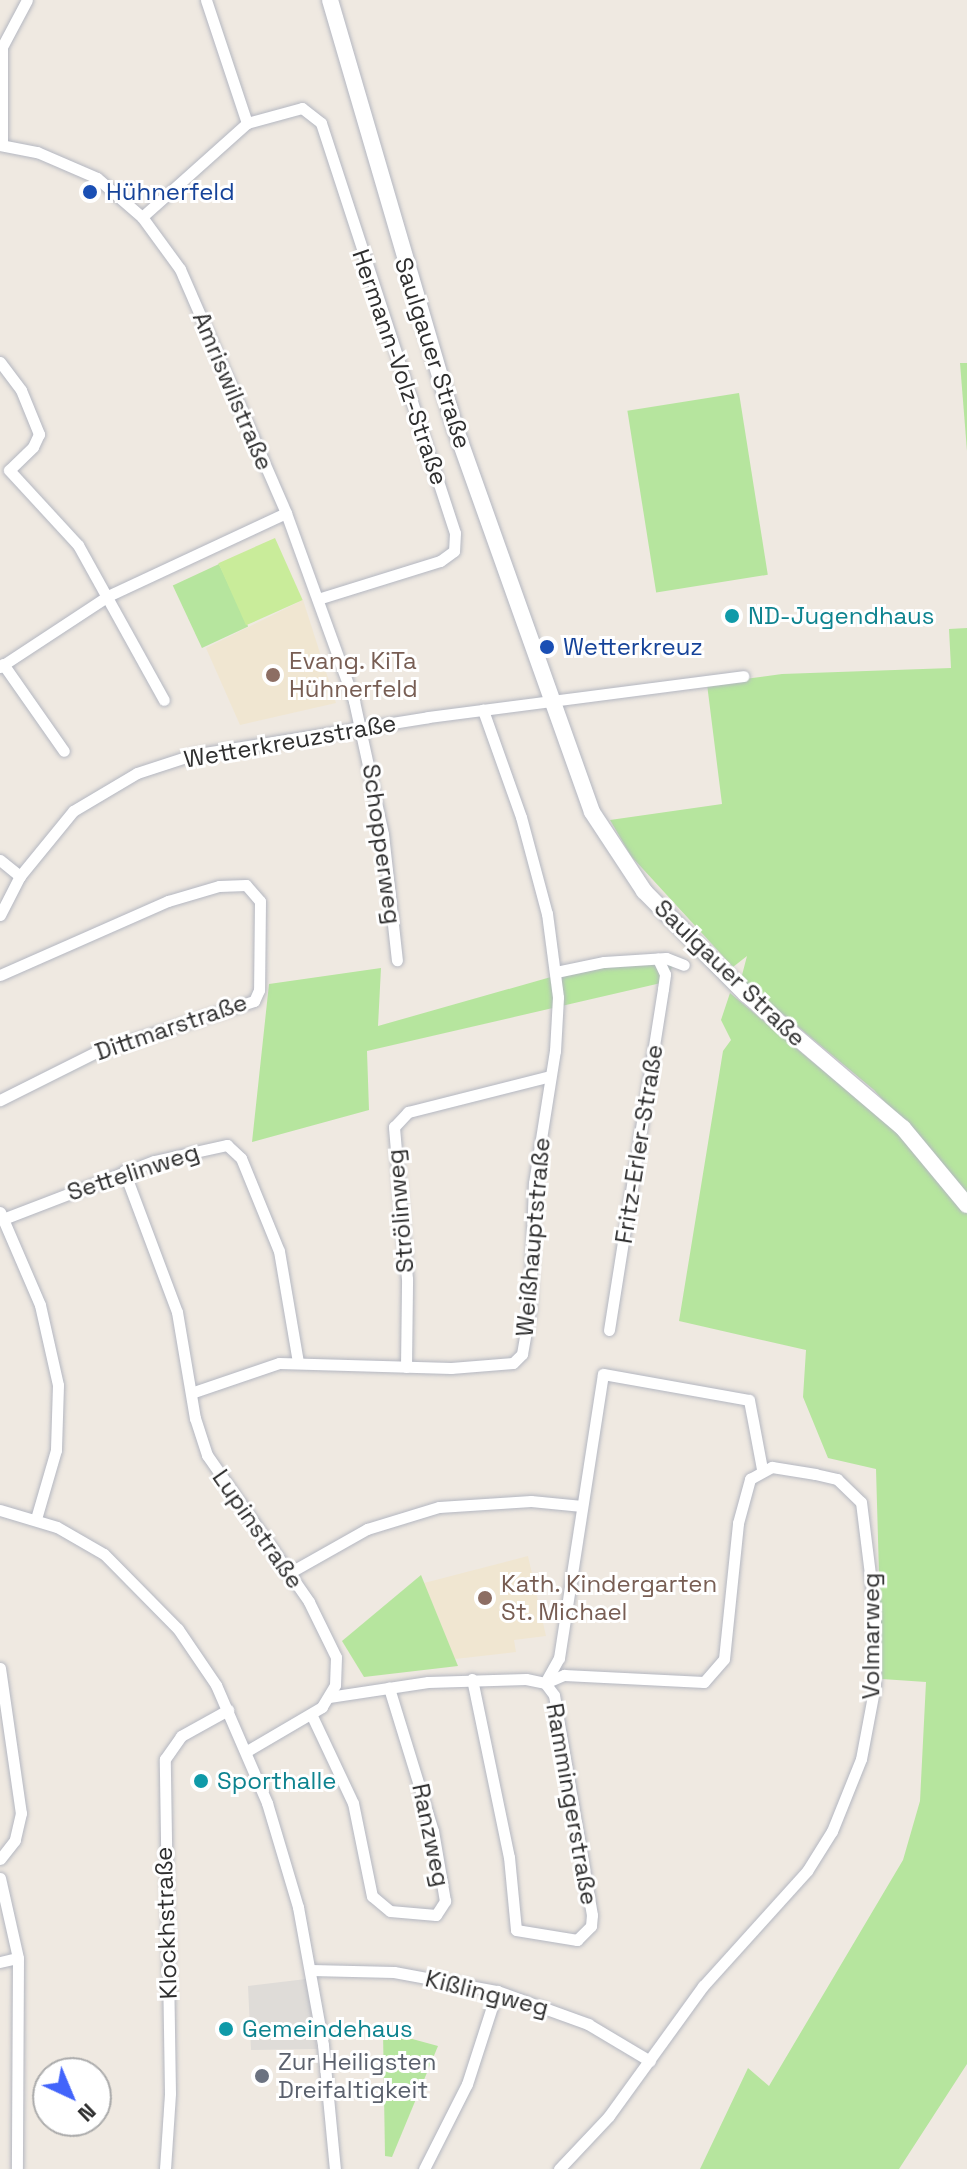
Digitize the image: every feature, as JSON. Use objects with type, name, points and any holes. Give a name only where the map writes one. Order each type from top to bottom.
[{"type":"main road","name":"Saulgauer Straße","points":[[330,0],[417,308],[550,702],[592,812],[644,891],[746,994],[903,1128],[967,1205]]},
{"type":"street","points":[[1,145],[3,33],[27,0]]},
{"type":"street","points":[[206,0],[247,123]]},
{"type":"street","name":"Hermann-Volz-Straße","points":[[142,217],[247,123],[302,108],[321,123],[457,542],[440,561],[318,599]]},
{"type":"street","name":"Amriswilstraße","points":[[1,145],[66,163],[97,178],[142,217],[180,269],[286,513],[363,727]]},
{"type":"street","points":[[0,362],[21,390],[39,434],[4,474],[78,545],[164,700]]},
{"type":"street","points":[[64,751],[1,666],[108,596],[286,513]]},
{"type":"street","points":[[550,702],[743,676]]},
{"type":"street","name":"Wetterkreuzstraße","points":[[0,915],[20,876],[73,811],[137,773],[203,753],[363,727],[550,702]]},
{"type":"street","name":"Weißhauptstraße","points":[[191,1393],[263,1366],[298,1362],[406,1367],[506,1364],[522,1354],[531,1297],[534,1183],[558,1023],[556,972],[547,914],[521,817],[483,710]]},
{"type":"street","name":"Schopperweg","points":[[363,727],[383,834],[397,960]]},
{"type":"street","points":[[0,860],[20,876]]},
{"type":"street","name":"Dittmarstraße","points":[[0,975],[168,901],[219,886],[246,885],[260,901],[259,990],[254,1001],[98,1051],[0,1100]]},
{"type":"street","points":[[556,972],[604,962],[658,959],[684,965]]},
{"type":"street","name":"Fritz-Erler-Straße","points":[[609,1330],[665,974],[658,959]]},
{"type":"street","name":"Strölinweg","points":[[406,1367],[407,1279],[394,1127],[408,1112],[550,1076]]},
{"type":"street","name":"Settelinweg","points":[[1,1216],[124,1171],[216,1145],[233,1149],[279,1251],[298,1362]]},
{"type":"street","name":"Lupinstraße","points":[[124,1171],[169,1284],[199,1434],[220,1480],[289,1573],[336,1657],[329,1697]]},
{"type":"street","points":[[1,1216],[40,1305],[58,1385],[56,1450],[36,1519]]},
{"type":"street","name":"Rammingerstraße","points":[[545,1683],[559,1658],[603,1374],[749,1400],[762,1469]]},
{"type":"street","points":[[545,1683],[564,1675],[694,1685],[714,1676],[727,1643],[742,1496],[762,1469]]},
{"type":"street","name":"Volmarweg","points":[[559,2169],[650,2061],[703,1986],[821,1852],[852,1786],[870,1722],[875,1615],[861,1502],[837,1479],[762,1469]]},
{"type":"street","points":[[289,1573],[367,1529],[439,1507],[531,1501],[582,1506]]},
{"type":"street","points":[[0,1510],[36,1519],[104,1554],[147,1594],[204,1665],[228,1710],[247,1751],[284,1857],[311,1970],[335,2169]]},
{"type":"street","points":[[0,1668],[21,1813],[15,1840],[0,1859]]},
{"type":"street","name":"Rammingerstraße","points":[[329,1697],[472,1679],[545,1683],[554,1695],[592,1915],[591,1926],[577,1940],[516,1930],[509,1857],[472,1679]]},
{"type":"street","name":"Ranzweg","points":[[312,1716],[353,1803],[372,1896],[390,1911],[436,1915],[445,1901],[433,1831],[389,1688]]},
{"type":"street","points":[[247,1751],[312,1716],[329,1697]]},
{"type":"street","name":"Klockhstraße","points":[[165,2169],[170,2078],[162,1853],[165,1759],[181,1736],[228,1710]]},
{"type":"street","points":[[0,1878],[18,1958],[17,2169]]},
{"type":"street","points":[[0,1962],[18,1958]]},
{"type":"street","name":"Kißlingweg","points":[[311,1970],[394,1972],[497,1991],[588,2024],[650,2061]]},
{"type":"street","points":[[424,2169],[467,2084],[497,1991]]},
{"type":"shaded area","name":"Evang. KiTa Hühnerfeld","points":[[303,600],[336,703],[240,725],[206,648]]},
{"type":"shaded area","name":"Kath. Kindergarten St. Michael","points":[[528,1556],[546,1636],[514,1640],[516,1652],[455,1659],[424,1583]]},
{"type":"shaded area","points":[[306,1979],[317,2049],[251,2050],[248,1986]]},
{"type":"green space","points":[[960,363],[967,363],[967,451]]},
{"type":"green space","points":[[739,393],[768,575],[656,592],[627,411]]},
{"type":"green space","points":[[275,538],[303,600],[246,625],[218,563]]},
{"type":"green space","points":[[219,564],[248,627],[202,648],[173,586]]},
{"type":"green space","points":[[967,628],[967,1193],[874,1090],[741,979],[747,956],[733,967],[631,856],[610,820],[722,804],[707,684],[782,674],[951,668],[949,629]]},
{"type":"green space","points":[[676,962],[661,983],[367,1051],[369,1110],[252,1142],[269,984],[381,968],[378,1026],[579,969]]},
{"type":"green space","points":[[730,993],[911,1144],[967,1212],[967,2064],[899,2169],[700,2169],[748,2068],[769,2086],[903,1860],[920,1801],[926,1682],[882,1679],[876,1469],[828,1458],[803,1397],[806,1350],[679,1321],[723,1051],[731,1040],[721,1020]]},
{"type":"green space","points":[[421,1575],[458,1666],[364,1677],[342,1641]]},
{"type":"green space","points":[[383,2031],[438,2046],[392,2157],[385,2156]]},
{"type":"place","name":"Hühnerfeld","points":[[90,192]]},
{"type":"place","name":"ND-Jugendhaus","points":[[732,616]]},
{"type":"place","name":"Wetterkreuz","points":[[547,647]]},
{"type":"place","name":"Evang. KiTa Hühnerfeld","points":[[273,675]]},
{"type":"place","name":"Kath. Kindergarten St. Michael","points":[[485,1598]]},
{"type":"place","name":"Sporthalle","points":[[201,1781]]},
{"type":"place","name":"Gemeindehaus","points":[[226,2029]]},
{"type":"place","name":"Zur Heiligsten Dreifaltigkeit","points":[[262,2076]]}]
